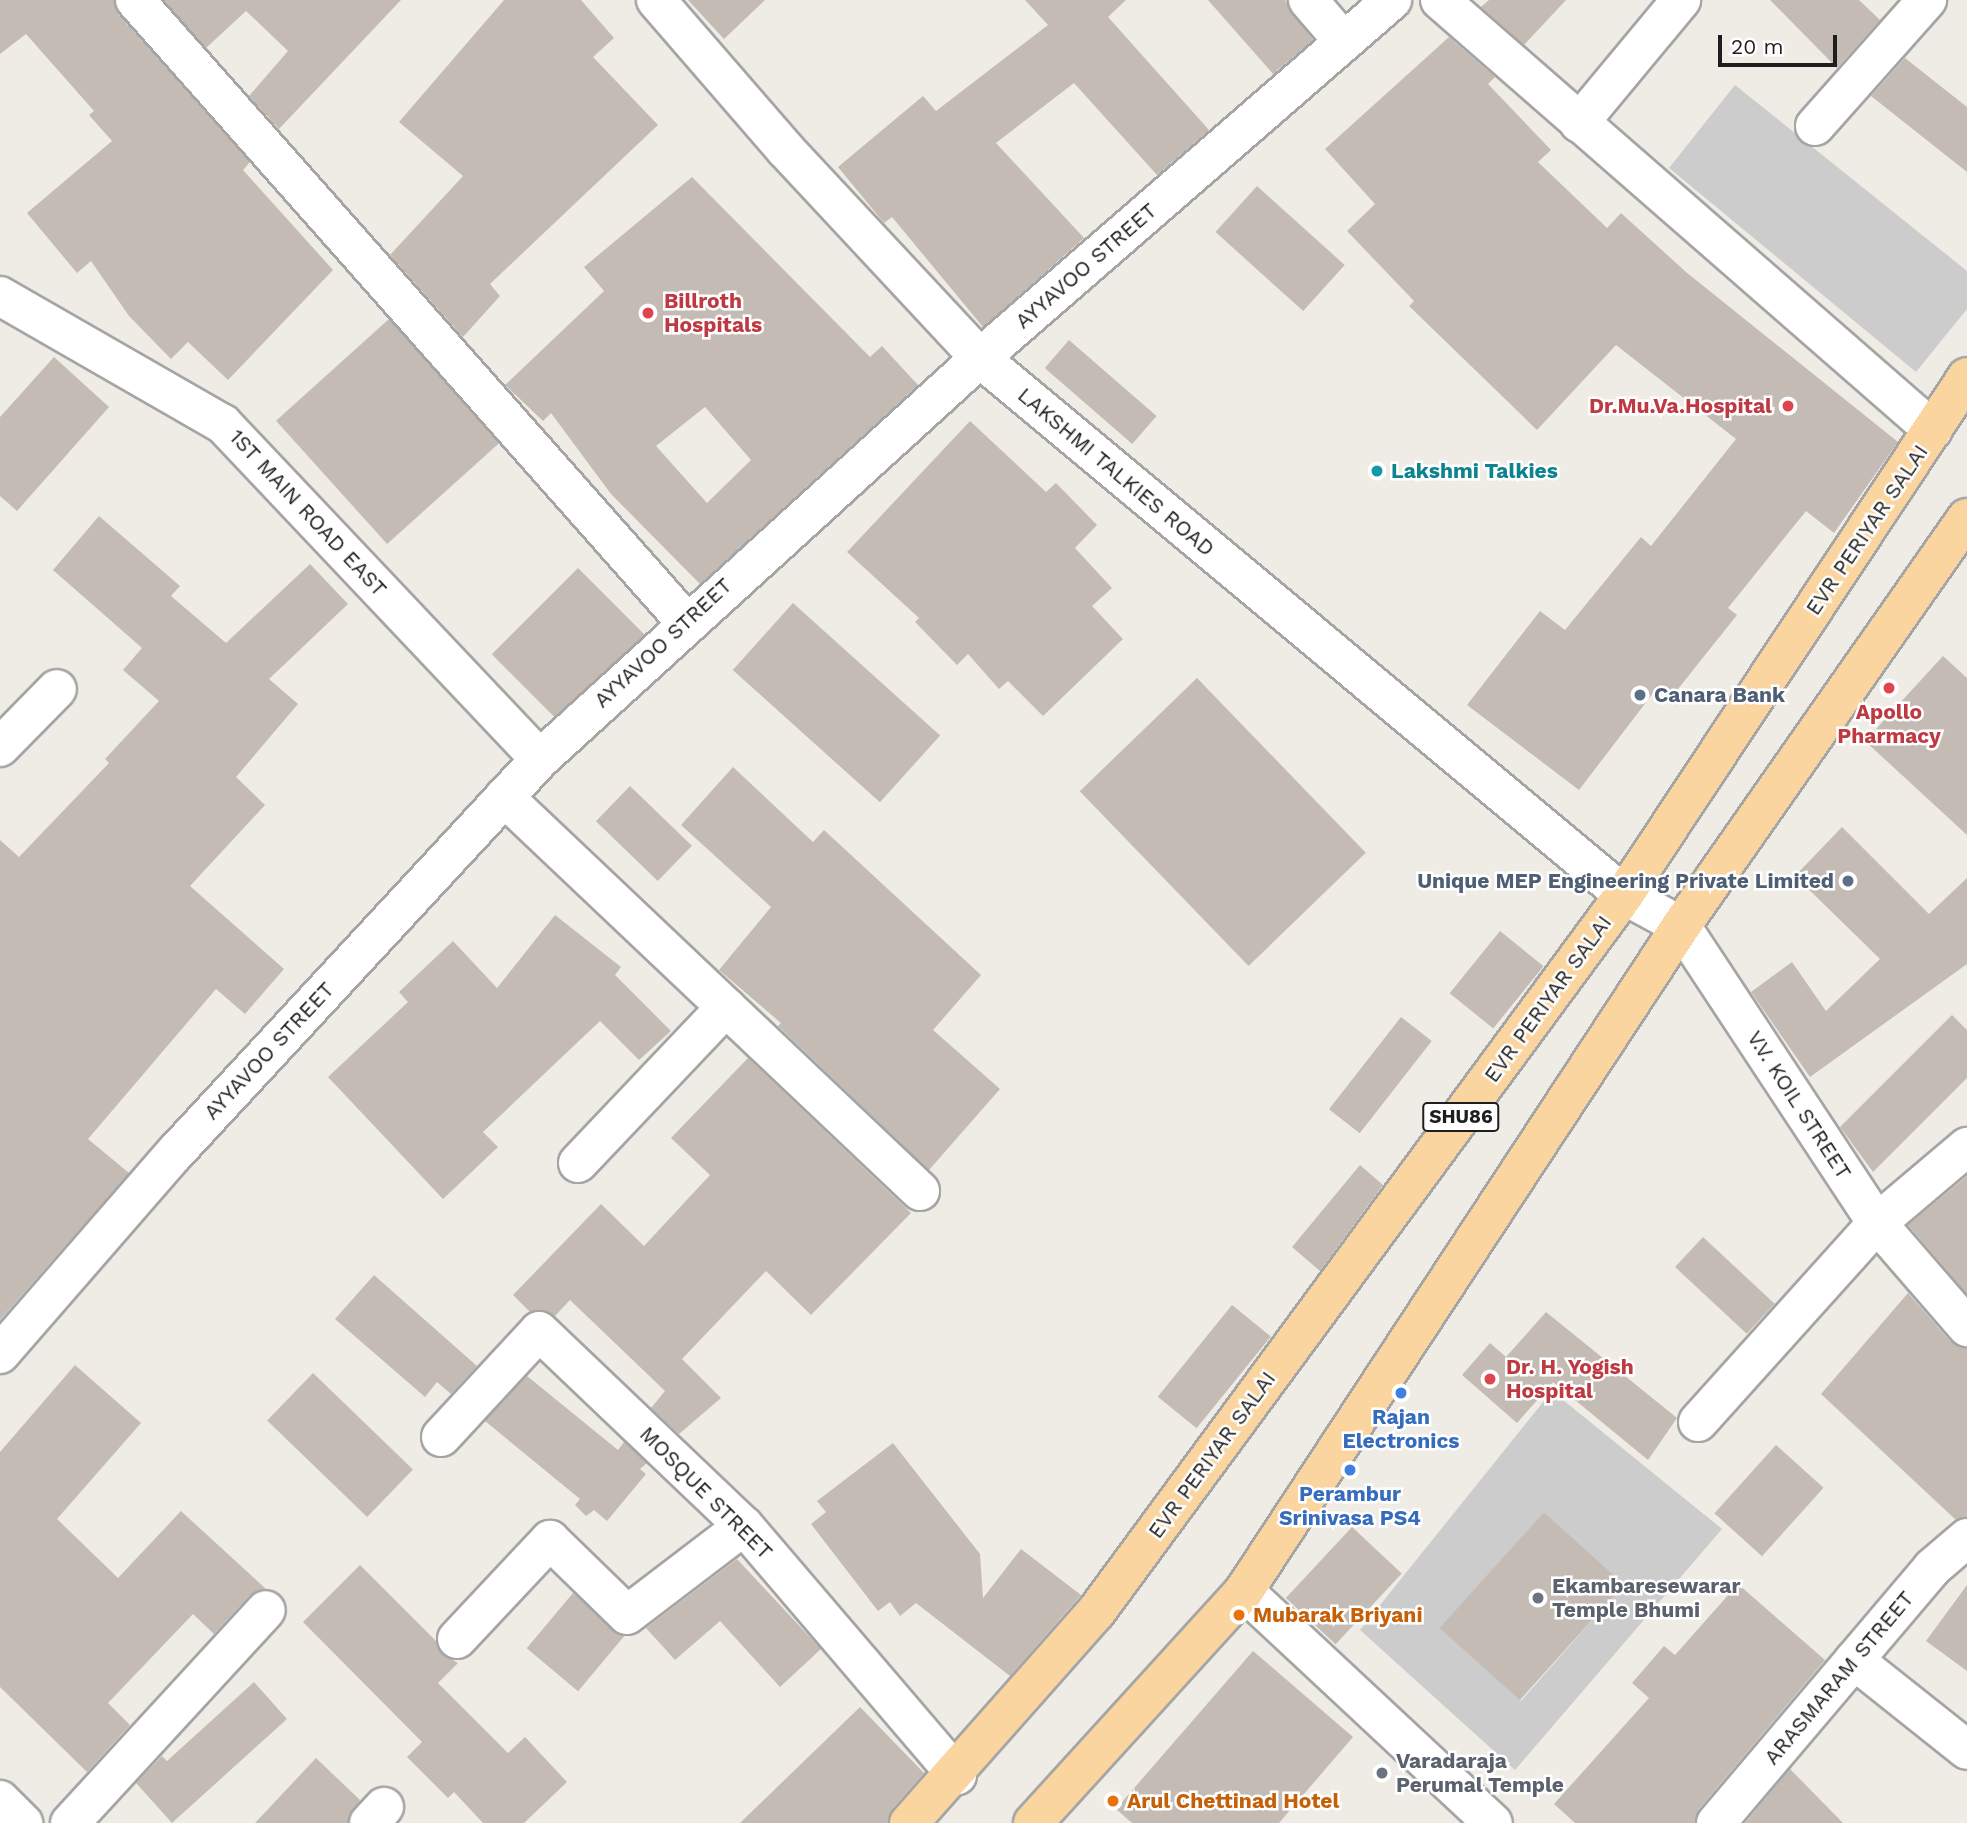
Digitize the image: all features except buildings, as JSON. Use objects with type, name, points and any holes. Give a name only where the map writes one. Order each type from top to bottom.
[{"type":"main road","name":"EVR PERIYAR SALAI","points":[[909,1823],[957,1775],[1096,1612],[1624,895],[1967,377]]},
{"type":"main road","points":[[1050,1817],[1244,1591],[1681,926],[1967,517]]},
{"type":"street","points":[[135,0],[685,621]]},
{"type":"street","name":"LAKSHMI TALKIES ROAD","points":[[656,0],[785,149],[980,358],[1624,895]]},
{"type":"street","points":[[1308,0],[1344,42]]},
{"type":"street","name":"AYYAVOO STREET","points":[[0,1354],[175,1153],[540,759],[685,621],[980,358],[1392,0]]},
{"type":"street","points":[[1440,0],[1933,430]]},
{"type":"street","points":[[1579,123],[1681,0]]},
{"type":"street","points":[[1815,126],[1927,0]]},
{"type":"street","name":"1ST MAIN ROAD EAST","points":[[0,296],[223,424],[540,759]]},
{"type":"street","points":[[0,747],[57,689]]},
{"type":"street","points":[[505,797],[920,1191]]},
{"type":"street","name":"V.V. KOIL STREET","points":[[1624,895],[1681,926],[1877,1223],[1967,1327]]},
{"type":"street","points":[[578,1163],[726,1007]]},
{"type":"street","points":[[1698,1422],[1877,1223],[1967,1147]]},
{"type":"street","name":"MOSQUE STREET","points":[[441,1437],[539,1331],[744,1525],[957,1775]]},
{"type":"street","points":[[457,1639],[550,1540],[627,1615],[744,1525]]},
{"type":"street","name":"ARASMARAM STREET","points":[[1716,1823],[1932,1568],[1967,1538]]},
{"type":"street","points":[[1244,1591],[1493,1823]]},
{"type":"street","points":[[70,1823],[266,1610]]},
{"type":"street","points":[[1854,1660],[1967,1750]]},
{"type":"street","points":[[0,1800],[23,1823]]},
{"type":"shaded area","points":[[1735,85],[1967,271],[1967,309],[1916,372],[1669,168]]},
{"type":"shaded area","points":[[1552,1391],[1722,1529],[1515,1770],[1360,1630]],"holes":[[[1544,1512],[1624,1584],[1521,1701],[1441,1628]]]},
{"type":"place","name":"Billroth Hospitals","points":[[648,313]]},
{"type":"place","name":"Dr.Mu.Va.Hospital","points":[[1788,406]]},
{"type":"place","name":"Lakshmi Talkies","points":[[1377,471]]},
{"type":"place","name":"Apollo Pharmacy","points":[[1889,688]]},
{"type":"place","name":"Canara Bank","points":[[1640,695]]},
{"type":"place","name":"Unique MEP Engineering Private Limited","points":[[1848,881]]},
{"type":"place","name":"Dr. H. Yogish Hospital","points":[[1490,1379]]},
{"type":"place","name":"Rajan Electronics","points":[[1401,1393]]},
{"type":"place","name":"Perambur Srinivasa PS4","points":[[1350,1470]]},
{"type":"place","name":"Ekambaresewarar Temple Bhumi","points":[[1538,1598]]},
{"type":"place","name":"Mubarak Briyani","points":[[1239,1615]]},
{"type":"place","name":"Varadaraja Perumal Temple","points":[[1382,1773]]},
{"type":"place","name":"Arul Chettinad Hotel","points":[[1113,1801]]}]
